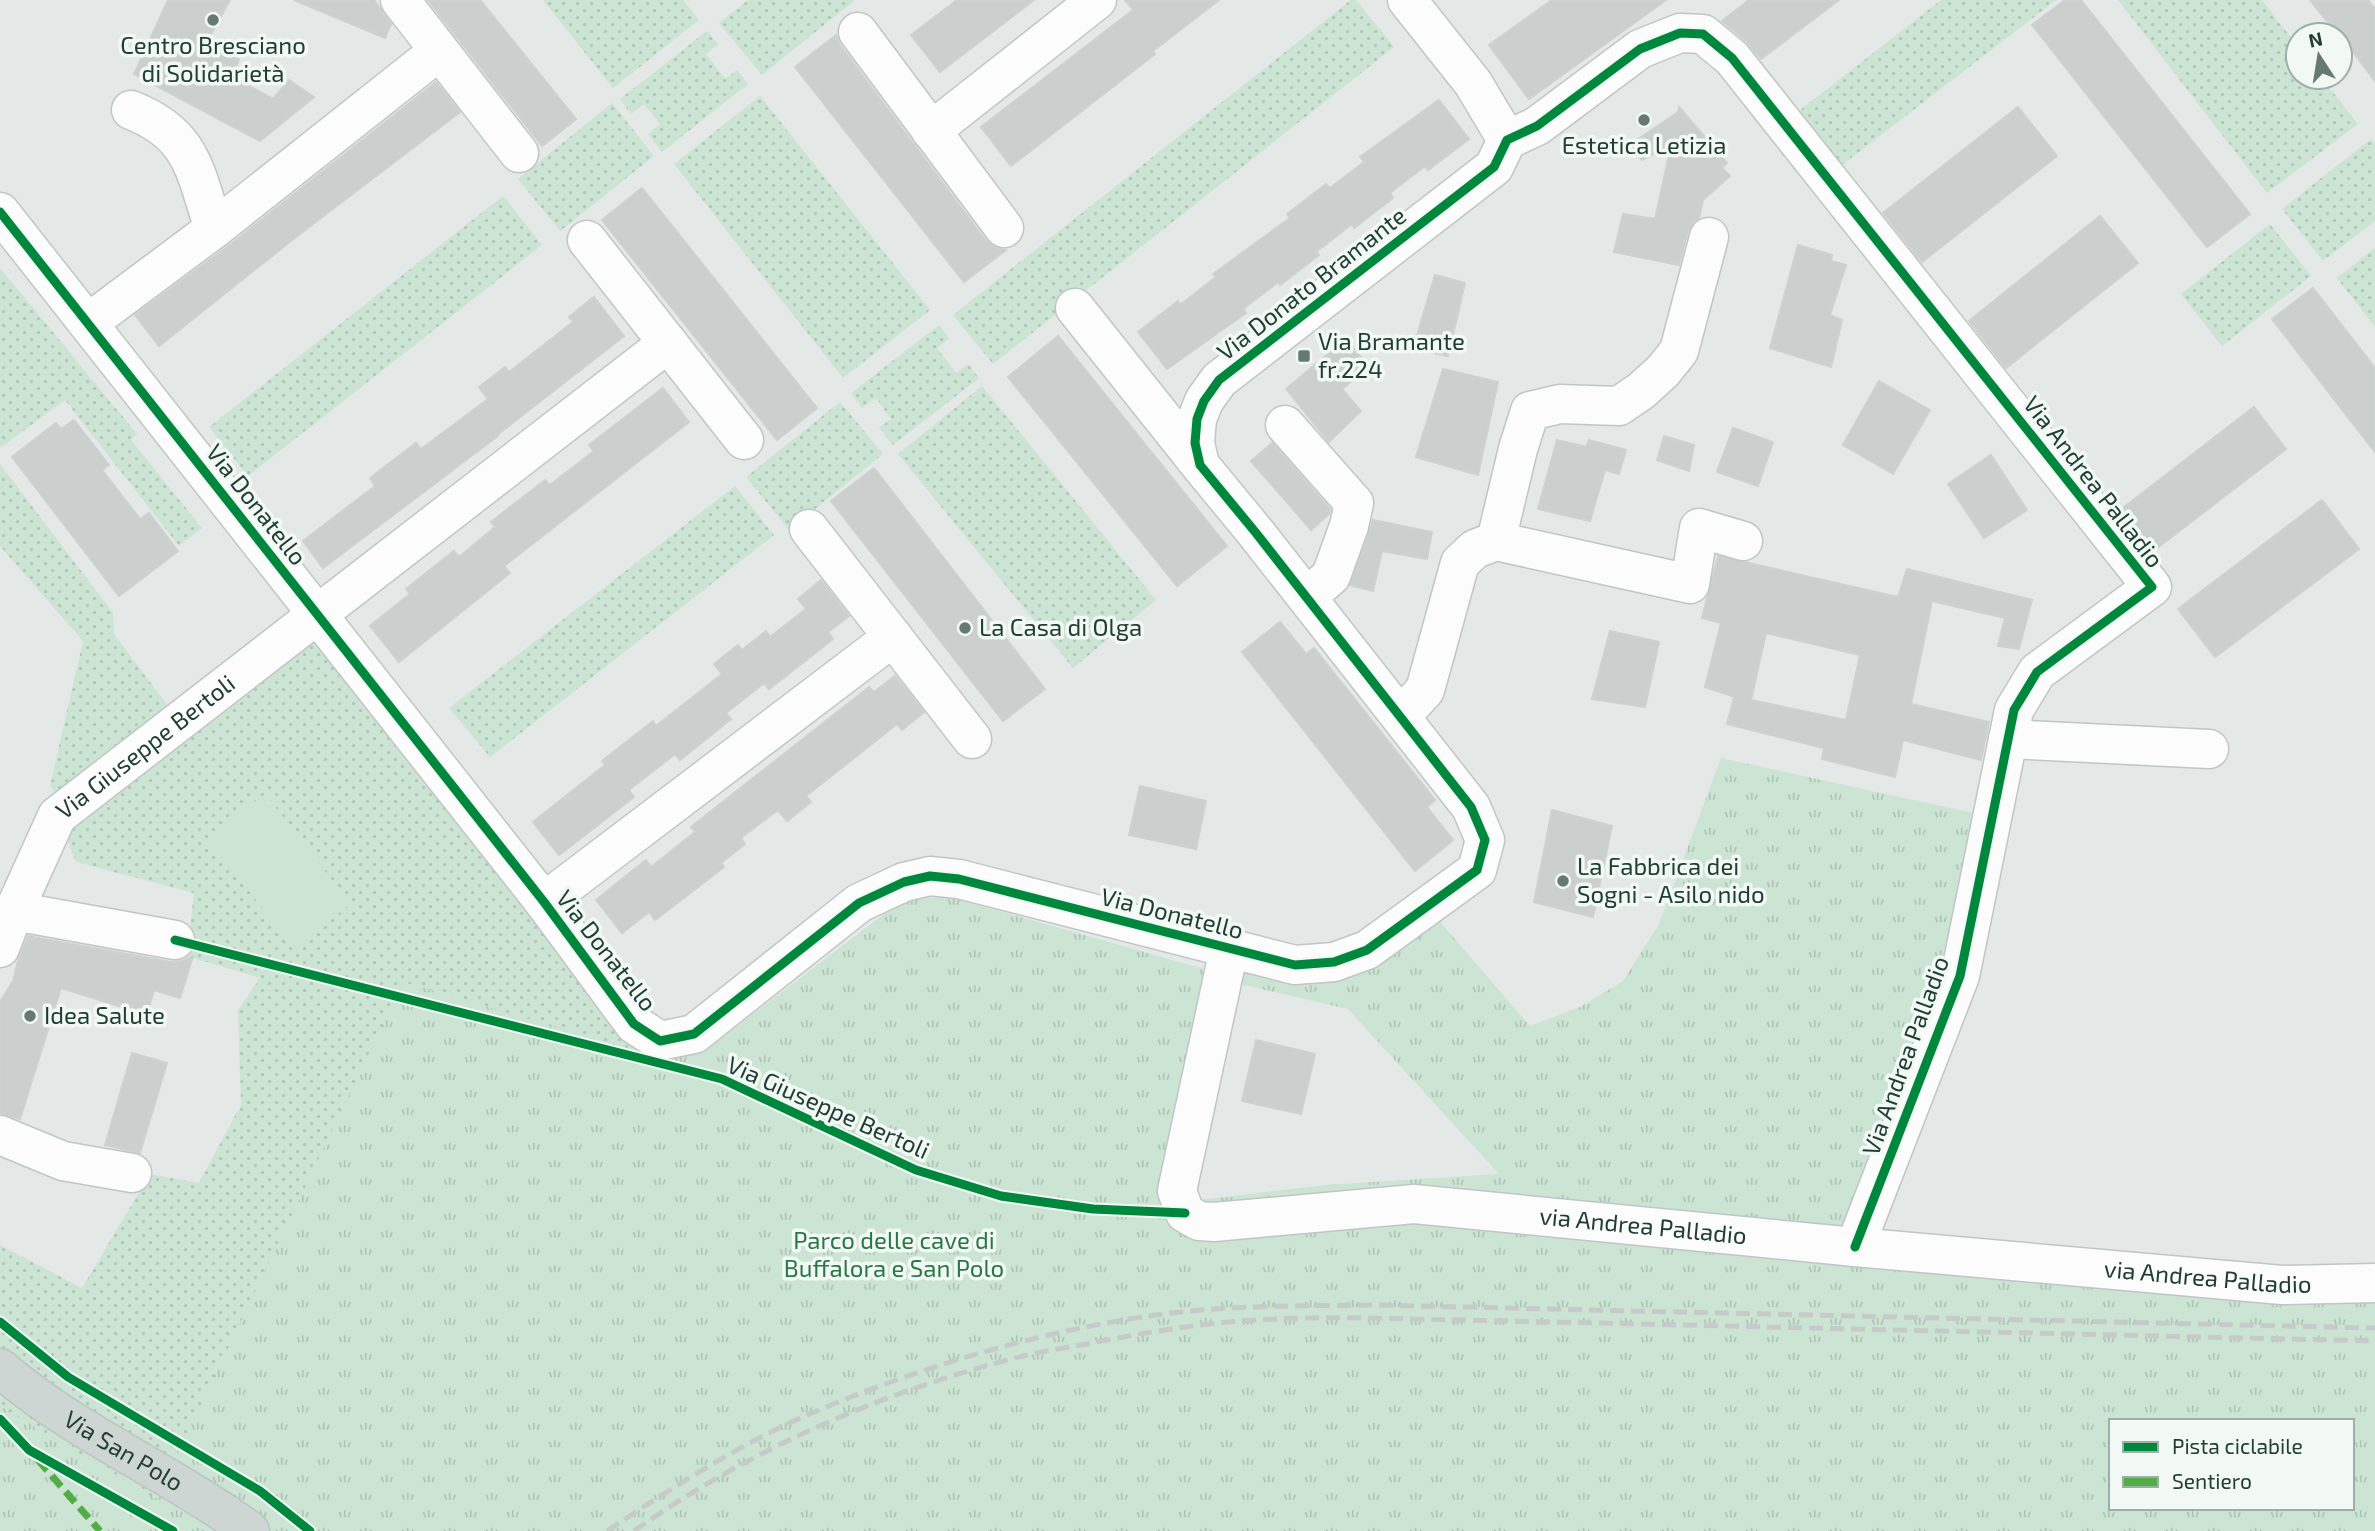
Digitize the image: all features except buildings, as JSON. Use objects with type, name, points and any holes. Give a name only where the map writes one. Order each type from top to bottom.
[{"type":"main road","name":"Via San Polo","points":[[0,1367],[35,1396],[223,1511],[250,1531]]},
{"type":"street","points":[[400,0],[519,153]]},
{"type":"street","points":[[931,131],[1097,0]]},
{"type":"street","points":[[1407,0],[1473,83],[1507,140]]},
{"type":"street","points":[[858,32],[1004,228]]},
{"type":"street","name":"Via Andrea Palladio","points":[[1507,140],[1537,126],[1640,49],[1680,33],[1703,34],[1732,58],[2152,587],[2037,671],[2014,710],[1960,976],[1855,1247]]},
{"type":"street","points":[[88,323],[214,229],[439,51]]},
{"type":"street","points":[[131,110],[153,118],[175,135],[190,155],[214,229]]},
{"type":"street","name":"Via Donato Bramante","points":[[1200,465],[1195,443],[1197,419],[1204,401],[1219,380],[1494,167],[1507,140]]},
{"type":"street","name":"Via Donatello","points":[[0,212],[544,902],[634,1024],[660,1041],[694,1034],[859,903],[904,882],[930,876],[959,879],[1295,965],[1334,962],[1367,950],[1477,870],[1485,840],[1471,807],[1401,716]]},
{"type":"street","points":[[1496,541],[1530,411],[1560,404],[1619,406],[1663,371],[1679,351],[1709,237]]},
{"type":"street","points":[[587,240],[744,440]]},
{"type":"street","points":[[1075,308],[1401,716],[1425,690],[1460,563],[1475,549],[1496,541],[1690,584],[1699,528],[1743,541]]},
{"type":"street","points":[[317,615],[668,343]]},
{"type":"street","points":[[1285,425],[1354,503],[1349,526],[1331,576],[1307,597]]},
{"type":"street","points":[[809,529],[972,738]]},
{"type":"street","name":"Via Giuseppe Bertoli","points":[[0,948],[57,816],[317,615]]},
{"type":"street","name":"Via Donatello","points":[[544,902],[893,637]]},
{"type":"street","points":[[2008,739],[2209,749]]},
{"type":"street","points":[[14,911],[175,940]]},
{"type":"street","name":"via Andrea Palladio","points":[[1229,949],[1177,1191],[1185,1213],[1199,1221],[1414,1205],[2282,1285],[2375,1283]]},
{"type":"street","points":[[0,1135],[63,1161],[132,1172]]},
{"type":"green space","points":[[543,0],[683,0],[699,20],[613,88]]},
{"type":"green space","points":[[748,0],[855,0],[762,75],[719,23]]},
{"type":"green space","points":[[1351,0],[1356,0],[1394,47],[993,364],[953,315]]},
{"type":"green space","points":[[1941,0],[2056,0],[1837,169],[1795,114]]},
{"type":"green space","points":[[2118,0],[2262,0],[2284,29],[2284,91],[2332,91],[2358,124],[2267,193]]},
{"type":"green space","points":[[707,31],[718,44],[706,54],[725,79],[737,70],[748,84],[662,152],[648,134],[660,124],[644,104],[631,114],[620,99]]},
{"type":"green space","points":[[760,96],[930,310],[843,378],[674,164]]},
{"type":"green space","points":[[612,103],[654,156],[560,231],[518,179]]},
{"type":"green space","points":[[2371,139],[2375,143],[2375,221],[2323,261],[2282,209]]},
{"type":"green space","points":[[503,196],[542,245],[248,476],[209,427]]},
{"type":"green space","points":[[2270,224],[2311,276],[2222,346],[2181,294]]},
{"type":"green space","points":[[2375,248],[2375,327],[2337,278]]},
{"type":"green space","points":[[0,268],[137,434],[131,440],[202,528],[179,546],[65,400],[0,448]]},
{"type":"green space","points":[[939,325],[949,338],[937,348],[956,373],[968,364],[979,378],[893,445],[879,428],[891,419],[876,398],[862,408],[851,393]]},
{"type":"green space","points":[[982,386],[1156,600],[1073,668],[898,454]]},
{"type":"green space","points":[[840,402],[883,454],[789,530],[746,477]]},
{"type":"green space","points":[[0,464],[113,613],[114,634],[174,714],[62,801],[50,786],[83,641],[0,546]]},
{"type":"green space","points":[[735,486],[774,535],[490,757],[449,708]]},
{"type":"green space","name":"Parco delle cave di Buffalora e San Polo","points":[[313,638],[678,1062],[1181,1221],[2375,1359],[2375,1531],[0,1531],[0,1245],[82,1288],[150,1174],[199,1183],[241,1105],[238,1010],[260,978],[187,956],[194,893],[76,862],[62,828]]},
{"type":"green space","name":"Parco delle cave di Buffalora e San Polo","points":[[1721,758],[1983,815],[1955,974],[1850,1261],[2375,1298],[2375,1531],[0,1531],[0,1406],[156,1499],[403,982],[656,1056],[680,1057],[719,1040],[888,911],[920,899],[953,898],[1208,970],[1167,1204],[1325,1185],[1499,1174],[1348,1009],[1240,984],[1244,969],[1435,916],[1530,1026],[1580,1007],[1623,981],[1659,924]]},
{"type":"green space","points":[[265,794],[351,904],[294,948],[207,838]]},
{"type":"railway","points":[[607,1531],[737,1450],[791,1422],[861,1393],[948,1363],[1038,1338],[1128,1319],[1197,1310],[1374,1305],[2375,1328]]},
{"type":"railway","points":[[634,1531],[678,1501],[772,1449],[870,1405],[921,1386],[1032,1354],[1206,1324],[1271,1319],[1354,1318],[2375,1341]]},
{"type":"marked path","points":[[38,1460],[100,1531]]},
{"type":"cycle path","points":[[0,212],[544,902],[634,1024],[660,1041],[694,1034],[859,903],[904,882],[930,876],[959,879],[1295,965],[1334,962],[1367,950],[1477,870],[1485,840],[1471,807],[1200,465],[1195,443],[1197,419],[1204,401],[1219,380],[1494,167],[1507,140],[1537,126],[1640,49],[1680,33],[1703,34],[1732,58],[2152,587],[2037,672],[2014,710],[1960,976],[1855,1247]]},
{"type":"cycle path","points":[[175,940],[722,1079],[916,1170],[1001,1196],[1093,1209],[1185,1213]]},
{"type":"cycle path","points":[[0,1322],[68,1377],[260,1491],[310,1531]]},
{"type":"cycle path","points":[[0,1419],[29,1450],[173,1531]]},
{"type":"place","name":"Centro Bresciano di Solidarietà","points":[[213,20]]},
{"type":"place","name":"Estetica Letizia","points":[[1644,120]]},
{"type":"place","name":"Via Bramante fr.224","points":[[1304,356]]},
{"type":"place","name":"La Casa di Olga","points":[[965,628]]},
{"type":"place","name":"La Fabbrica dei Sogni - Asilo nido","points":[[1563,881]]},
{"type":"place","name":"Idea Salute","points":[[30,1016]]}]
